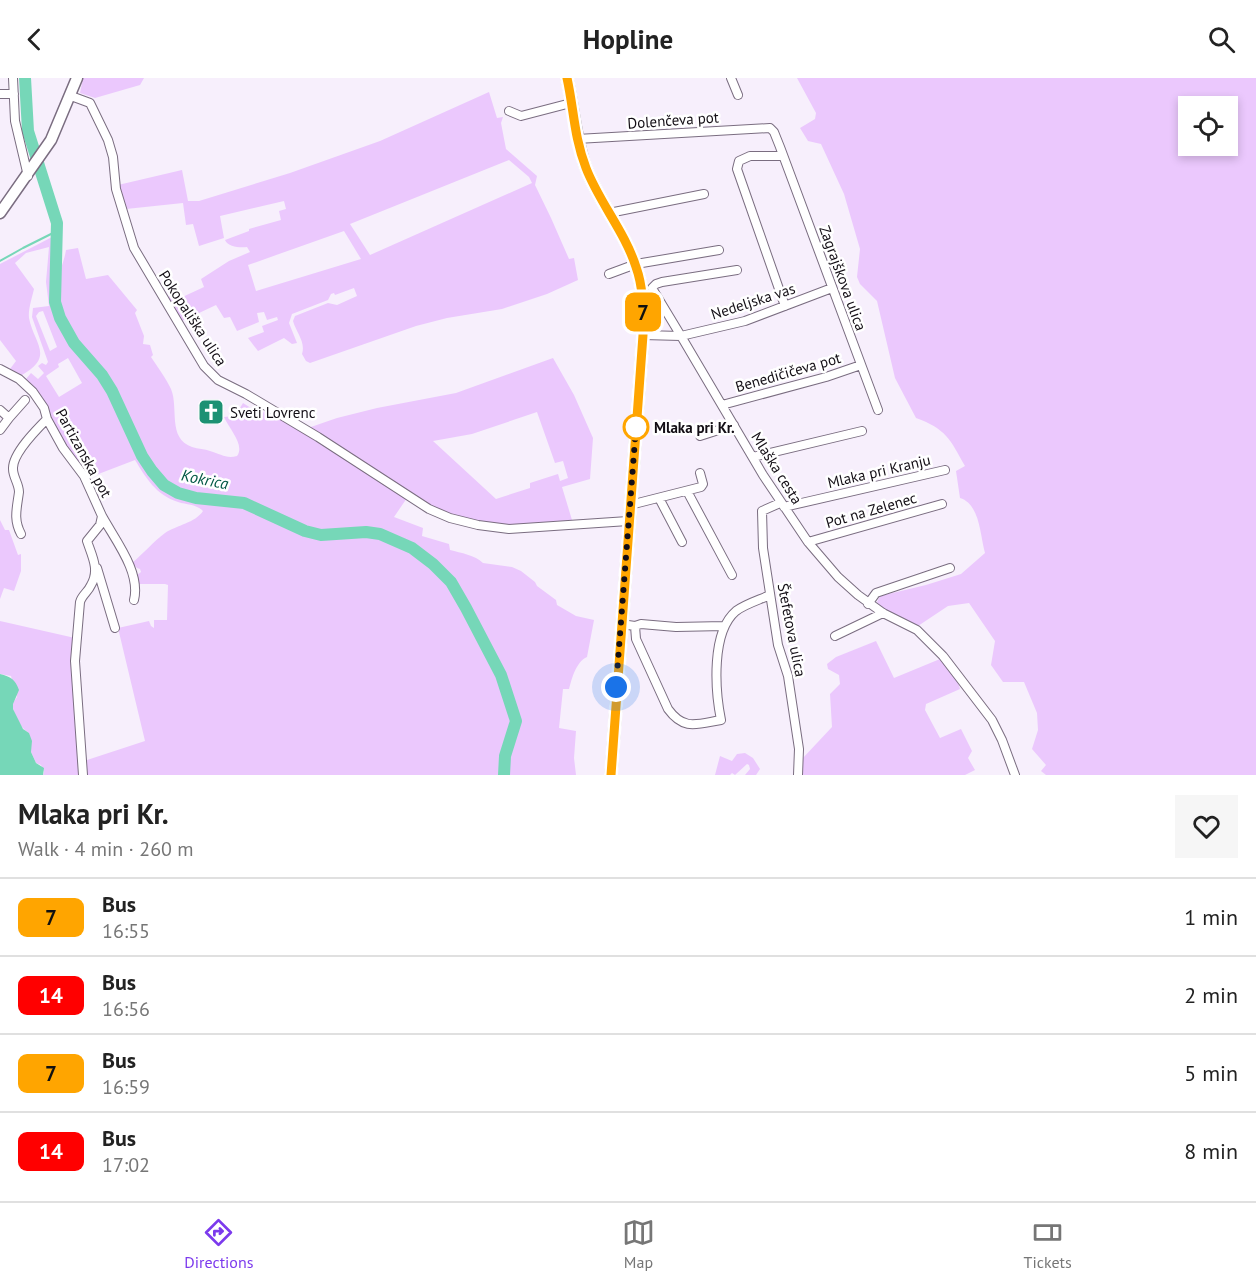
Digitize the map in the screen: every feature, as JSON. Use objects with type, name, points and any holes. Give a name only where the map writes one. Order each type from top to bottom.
[{"type":"main road","points":[[567,78],[577,140],[587,170],[636,264],[642,287],[643,335],[611,775]]},
{"type":"main road","points":[[0,213],[28,176],[55,132],[76,79]]},
{"type":"street","points":[[13,78],[15,122],[28,176]]},
{"type":"street","points":[[731,78],[738,95]]},
{"type":"street","points":[[0,94],[14,94]]},
{"type":"street","name":"Pokopališka ulica","points":[[71,96],[90,103],[108,140],[122,212],[139,258],[204,366],[218,380],[310,432],[429,509],[450,518],[509,529],[628,520]]},
{"type":"street","points":[[509,111],[521,116],[571,104]]},
{"type":"street","name":"Dolenčeva pot","points":[[577,140],[770,128]]},
{"type":"street","name":"Zagrajškova ulica","points":[[770,128],[774,132],[878,410]]},
{"type":"street","points":[[783,156],[750,156],[739,161],[737,169],[785,306]]},
{"type":"street","points":[[609,213],[704,194]]},
{"type":"street","points":[[609,274],[636,264],[719,250]]},
{"type":"street","name":"Mlaška cesta","points":[[737,270],[662,282],[653,286],[655,296],[782,505],[808,542],[838,576],[868,604],[917,630],[943,656],[992,720],[1015,775]]},
{"type":"street","name":"Nedeljska vas","points":[[681,336],[745,321],[832,288]]},
{"type":"street","points":[[643,335],[681,336]]},
{"type":"street","name":"Benedičičeva pot","points":[[722,405],[826,377],[861,365]]},
{"type":"street","name":"Partizanska pot","points":[[0,369],[18,379],[33,392],[44,408],[47,419],[63,448],[84,476],[102,516],[100,525],[87,541],[96,566]]},
{"type":"street","points":[[0,430],[25,400]]},
{"type":"street","points":[[0,410],[9,418]]},
{"type":"street","points":[[21,534],[15,521],[19,488],[13,465],[27,441],[47,419]]},
{"type":"street","points":[[700,436],[735,425]]},
{"type":"street","points":[[753,457],[862,431]]},
{"type":"street","name":"Mlaka pri Kranju","points":[[782,505],[945,470]]},
{"type":"street","points":[[630,505],[701,487],[703,484],[700,473]]},
{"type":"street","points":[[687,491],[732,575]]},
{"type":"street","points":[[659,498],[682,542]]},
{"type":"street","name":"Pot na Zelenec","points":[[808,542],[942,504]]},
{"type":"street","name":"Štefetova ulica","points":[[782,505],[762,511],[763,548],[778,645],[788,676],[799,750],[798,775]]},
{"type":"street","points":[[102,516],[132,570],[136,582],[134,600]]},
{"type":"street","points":[[96,566],[115,628]]},
{"type":"street","points":[[83,775],[75,648],[81,597],[91,587],[96,566]]},
{"type":"street","points":[[868,604],[876,593],[950,568]]},
{"type":"street","points":[[635,626],[636,639],[668,709],[682,724],[695,725],[721,720],[718,642],[724,626],[738,609],[770,596]]},
{"type":"street","points":[[835,636],[883,613]]},
{"type":"street","points":[[621,624],[676,627],[724,626]]},
{"type":"shaded area","points":[[83,78],[144,78],[140,85],[95,98],[80,93]]},
{"type":"shaded area","points":[[797,78],[1256,78],[1256,775],[1046,775],[1041,771],[1046,765],[1032,749],[1038,730],[1037,713],[1024,682],[1003,682],[991,665],[995,641],[969,603],[948,606],[918,626],[882,610],[877,602],[880,596],[961,574],[985,553],[975,513],[967,501],[960,498],[956,471],[965,466],[941,431],[916,418],[895,378],[877,301],[860,284],[857,277],[860,249],[844,194],[821,144],[808,141],[800,128],[815,119],[816,113]]},
{"type":"shaded area","points":[[489,92],[497,118],[503,117],[501,123],[506,149],[537,176],[535,185],[569,259],[574,258],[578,280],[547,294],[502,309],[447,318],[416,326],[310,363],[302,354],[302,341],[293,321],[295,316],[328,303],[337,305],[357,296],[354,288],[335,295],[331,294],[328,300],[292,314],[289,323],[297,343],[292,344],[284,338],[258,351],[248,338],[264,332],[262,326],[278,320],[277,317],[267,320],[264,312],[257,313],[259,322],[237,331],[230,317],[224,318],[216,305],[182,321],[167,298],[172,295],[176,300],[204,287],[201,279],[229,261],[250,252],[247,247],[231,246],[225,240],[249,231],[249,229],[281,220],[279,211],[286,209],[284,201],[220,216],[224,238],[199,246],[193,224],[186,225],[183,203],[126,209],[123,206],[118,185],[182,170],[188,201],[199,201],[290,173],[380,141]],"holes":[[[509,160],[529,177],[532,183],[370,255],[350,224]],[[344,231],[361,259],[256,291],[248,265]]]},
{"type":"shaded area","points":[[54,236],[53,290],[59,323],[73,346],[103,381],[148,471],[172,493],[198,501],[251,508],[264,513],[276,522],[280,521],[320,538],[366,534],[417,554],[443,575],[471,618],[468,606],[442,567],[423,551],[390,533],[368,529],[332,533],[310,531],[244,502],[186,493],[169,485],[158,476],[142,452],[112,384],[75,338],[61,313],[58,283],[66,250],[78,248],[86,279],[108,275],[137,310],[135,313],[144,336],[143,344],[150,345],[153,355],[151,357],[171,389],[176,430],[184,443],[227,457],[237,456],[238,442],[224,417],[235,416],[243,403],[262,415],[266,408],[407,498],[394,517],[423,528],[422,536],[449,544],[450,550],[472,556],[483,563],[512,567],[521,571],[556,600],[557,605],[576,616],[594,620],[587,657],[577,666],[569,689],[563,689],[559,728],[576,731],[574,758],[576,775],[84,775],[84,761],[145,741],[118,628],[149,621],[154,628],[154,620],[167,620],[168,585],[139,584],[137,575],[141,572],[140,569],[132,563],[165,533],[195,518],[203,511],[164,495],[148,479],[135,460],[88,478],[66,448],[42,397],[26,379],[31,373],[38,379],[44,373],[38,366],[42,363],[46,365],[48,362],[32,317],[33,308],[49,306],[46,282],[49,247],[26,253],[15,263],[34,289],[29,318],[40,349],[38,362],[22,375],[10,369],[16,361],[0,340],[0,264]],"holes":[[[43,311],[57,347],[50,351],[36,316]],[[68,358],[82,383],[59,397],[46,376]]]},
{"type":"shaded area","points":[[553,358],[574,395],[593,438],[590,479],[562,487],[572,520],[537,525],[496,524],[438,510],[415,498],[359,458],[308,428],[377,408],[456,393]],"holes":[[[537,412],[555,463],[563,461],[568,478],[560,481],[558,474],[530,483],[530,488],[496,499],[433,441],[472,434]]]},
{"type":"shaded area","points":[[0,520],[5,530],[9,530],[18,555],[21,554],[21,571],[14,591],[4,588],[0,599]]},
{"type":"shaded area","points":[[0,621],[75,638],[80,775],[43,775],[41,765],[36,763],[31,752],[29,733],[20,724],[13,708],[12,704],[17,697],[11,676],[0,674]]},
{"type":"shaded area","points":[[876,641],[894,678],[940,659],[952,673],[960,689],[926,704],[925,710],[940,738],[961,729],[972,751],[968,758],[975,770],[965,775],[802,775],[802,759],[832,727],[830,694],[840,684],[839,675],[828,669],[827,664],[836,657]]},
{"type":"shaded area","points":[[0,674],[12,679],[19,690],[13,709],[23,729],[29,733],[32,741],[31,752],[36,763],[44,768],[43,775],[0,775]]},
{"type":"shaded area","points":[[745,753],[753,758],[760,769],[756,775],[745,775],[750,769],[747,764],[735,775],[732,773],[715,775],[720,756],[732,761],[737,754]]},
{"type":"waterway","name":"Kokrica","points":[[25,78],[28,131],[57,223],[55,302],[60,318],[74,343],[102,375],[112,391],[142,456],[152,471],[164,485],[178,493],[196,498],[244,503],[305,531],[321,535],[366,532],[380,534],[412,548],[433,564],[451,582],[501,675],[516,721],[505,756],[504,775]]},
{"type":"waterway","points":[[0,261],[57,231]]},
{"type":"bus line","name":"7","points":[[567,78],[573,122],[587,170],[636,264],[643,298],[643,335],[611,775]]},
{"type":"place","name":"Sveti Lovrenc","points":[[211,412]]},
{"type":"place","name":"Mlaka pri Kr.","points":[[636,427]]},
{"type":"route","points":[[616,687],[636,427]]}]
